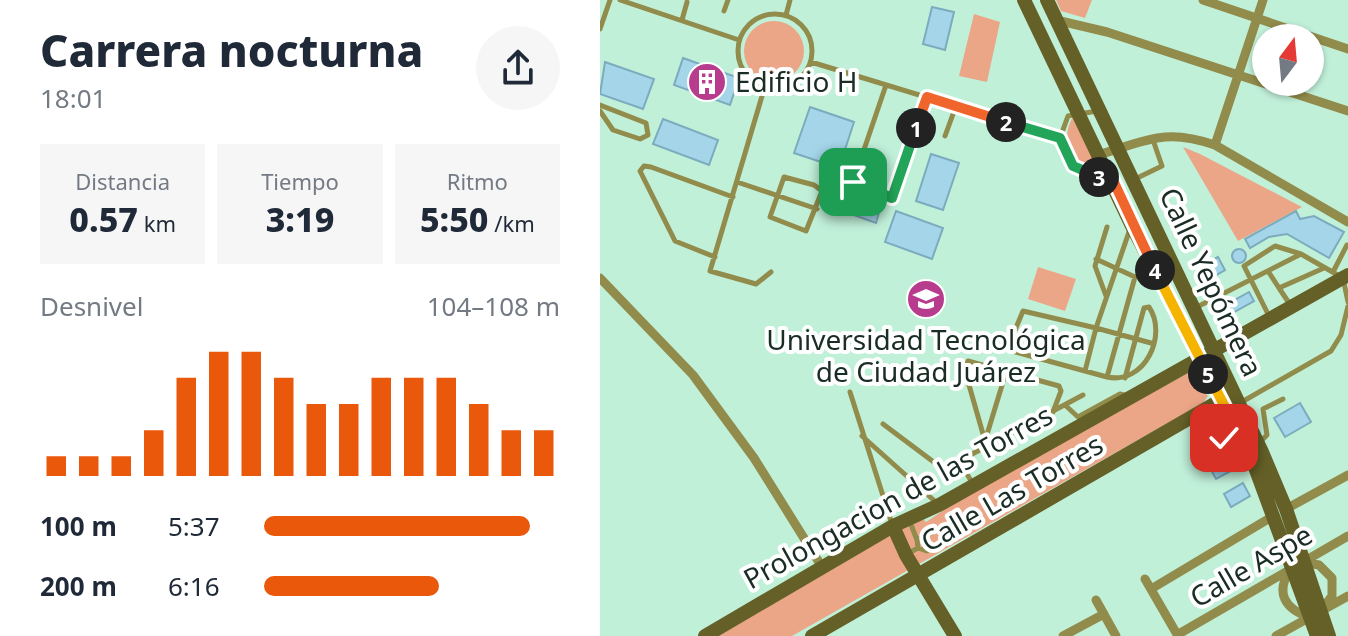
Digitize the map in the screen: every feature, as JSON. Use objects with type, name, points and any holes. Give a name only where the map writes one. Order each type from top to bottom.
[{"type":"main road","name":"Calle Yepómera","points":[[1024,0],[1199,358],[1227,395],[1240,403],[1258,444],[1314,615],[1317,636]]},
{"type":"main road","name":"Calle Yepómera","points":[[1047,0],[1194,309],[1213,351],[1240,436],[1280,512]]},
{"type":"main road","name":"Prolongacion de las Torres","points":[[705,636],[893,526],[939,505],[1292,307],[1341,275]]},
{"type":"main road","name":"Calle Las Torres","points":[[812,636],[1195,418],[1227,395]]},
{"type":"main road","points":[[893,526],[912,551],[919,575],[955,636]]},
{"type":"main road","name":"Calle Yepómera","points":[[1314,615],[1329,636]]},
{"type":"street","points":[[1203,0],[1348,49]]},
{"type":"street","points":[[1215,145],[1263,0]]},
{"type":"street","points":[[1056,20],[1107,32],[1348,111]]},
{"type":"street","points":[[1101,154],[1151,137],[1175,134],[1215,145],[1348,222]]},
{"type":"street","points":[[600,278],[693,375],[754,458],[822,567]]},
{"type":"street","points":[[1151,589],[1348,475]]},
{"type":"street","name":"Calle Aspe","points":[[1177,635],[1348,536]]},
{"type":"street","points":[[1297,565],[1319,565],[1332,578],[1332,596],[1314,615],[1291,609],[1283,596],[1283,582],[1297,565]]},
{"type":"street","points":[[1145,579],[1177,635]]},
{"type":"street","points":[[1276,636],[1348,596]]},
{"type":"street","points":[[1096,600],[1116,636]]},
{"type":"street","points":[[1063,636],[1104,614]]},
{"type":"lane","points":[[600,29],[610,0]]},
{"type":"lane","points":[[620,0],[739,40]]},
{"type":"lane","points":[[724,11],[728,0]]},
{"type":"lane","points":[[786,15],[790,0]]},
{"type":"lane","points":[[682,20],[687,2]]},
{"type":"lane","points":[[763,15],[786,15],[805,28],[812,50],[811,62],[798,80],[776,88],[765,86],[742,68],[739,40],[744,29],[763,15]]},
{"type":"lane","points":[[811,62],[1060,138]]},
{"type":"lane","points":[[886,85],[853,182],[892,198],[927,97]]},
{"type":"lane","points":[[765,86],[710,271],[756,284],[771,272]]},
{"type":"lane","points":[[600,105],[646,123],[648,135],[640,139],[617,132],[600,111]]},
{"type":"lane","points":[[945,136],[956,106]]},
{"type":"lane","points":[[1102,111],[1066,118],[1060,138],[1073,166],[1090,176],[1111,176]]},
{"type":"lane","points":[[1134,180],[1162,166],[1151,137]]},
{"type":"lane","points":[[715,257],[675,241],[640,171],[644,166],[651,167],[733,197]]},
{"type":"lane","points":[[784,177],[814,185],[822,191],[817,209],[808,230],[800,231],[771,219],[784,177]]},
{"type":"lane","points":[[737,182],[817,209]]},
{"type":"lane","points":[[1085,371],[1131,224]]},
{"type":"lane","points":[[1107,227],[1096,259],[1097,273],[1107,297]]},
{"type":"lane","points":[[1240,403],[1331,351],[1341,335],[1348,304],[1341,275],[1347,245]]},
{"type":"lane","points":[[1271,318],[1243,270],[1245,264],[1272,247],[1283,246],[1341,275]]},
{"type":"lane","points":[[1194,309],[1301,254]]},
{"type":"lane","points":[[1096,259],[1117,266],[1135,277],[1107,377]]},
{"type":"lane","points":[[1279,288],[1325,267]]},
{"type":"lane","points":[[1268,271],[1292,307]]},
{"type":"lane","points":[[1125,378],[1136,338],[1144,308],[1149,307],[1156,319],[1151,343],[1144,367],[1125,378],[1107,377],[1015,353],[1010,349],[1010,342],[1023,311],[1118,333],[1136,338],[1151,343]]},
{"type":"lane","points":[[985,441],[965,366],[971,360],[1059,386],[1061,391],[1053,412]]},
{"type":"lane","points":[[982,449],[1007,369]]},
{"type":"lane","points":[[850,392],[861,436],[893,526]]},
{"type":"lane","points":[[1065,405],[1078,417],[1120,394],[1130,397]]},
{"type":"lane","points":[[883,424],[939,466],[959,461],[1083,395]]},
{"type":"lane","points":[[1258,444],[1267,435],[1263,409],[1283,399]]},
{"type":"lane","points":[[1195,418],[1210,434],[1224,438],[1240,436]]},
{"type":"lane","points":[[861,436],[939,505]]},
{"type":"lane","points":[[959,461],[973,485]]},
{"type":"lane","points":[[909,520],[917,540]]},
{"type":"lane","points":[[942,528],[949,536],[927,551],[912,551],[917,540],[942,528]]},
{"type":"shaded area","points":[[1056,0],[1092,0],[1085,18],[1061,11]]},
{"type":"shaded area","points":[[974,14],[1000,22],[987,82],[959,76]]},
{"type":"shaded area","points":[[774,21],[785,23],[795,30],[802,40],[802,62],[795,72],[785,79],[774,81],[763,79],[753,72],[746,62],[744,51],[746,40],[753,30],[763,23]]},
{"type":"shaded area","points":[[1074,115],[1100,170],[1086,169],[1070,151],[1067,137]]},
{"type":"shaded area","points":[[1183,147],[1200,154],[1302,207],[1238,241]]},
{"type":"shaded area","points":[[1038,267],[1076,279],[1065,311],[1028,299]]},
{"type":"shaded area","points":[[1188,373],[1208,396],[1203,403],[792,636],[706,636],[921,517],[926,522],[983,484]]},
{"type":"building","points":[[932,7],[954,12],[945,50],[923,44]]},
{"type":"building","name":"Edificio H","points":[[683,58],[739,78],[730,105],[674,85]]},
{"type":"building","points":[[605,62],[654,79],[643,109],[600,94]]},
{"type":"building","points":[[810,107],[854,122],[839,168],[794,153]]},
{"type":"building","points":[[663,119],[718,140],[709,165],[653,144]]},
{"type":"building","points":[[931,154],[959,163],[943,210],[916,201]]},
{"type":"building","points":[[850,199],[880,209],[876,223],[845,212]]},
{"type":"building","points":[[896,211],[943,228],[932,259],[885,242]]},
{"type":"building","points":[[1296,211],[1300,219],[1314,216],[1344,232],[1329,258],[1287,234],[1269,237],[1250,248],[1245,239]]},
{"type":"building","points":[[1239,249],[1246,256],[1239,263],[1232,256]]},
{"type":"building","points":[[1218,257],[1225,270],[1211,278],[1204,265]]},
{"type":"building","points":[[1249,292],[1254,301],[1229,315],[1224,306]]},
{"type":"building","points":[[1300,403],[1311,422],[1285,437],[1274,418]]},
{"type":"building","points":[[1203,455],[1242,465],[1216,479]]},
{"type":"building","points":[[1243,483],[1250,496],[1231,507],[1224,494]]},
{"type":"place","name":"Edificio H","points":[[707,82]]},
{"type":"place","name":"Universidad Tecnológica de Ciudad Juárez","points":[[926,299]]},
{"type":"route","points":[[853,182],[892,198],[927,97],[1060,138],[1073,166],[1090,176],[1111,176],[1131,224],[1240,436],[1224,438]]}]
